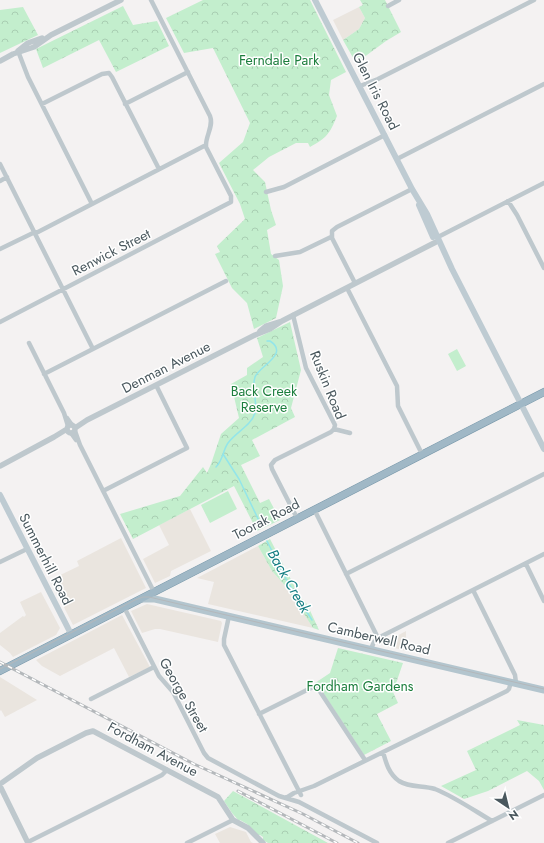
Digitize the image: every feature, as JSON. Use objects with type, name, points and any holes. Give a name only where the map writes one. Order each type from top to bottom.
[{"type":"highway","name":"Toorak Road","points":[[0,670],[544,392]]},
{"type":"main road","name":"Glen Iris Road","points":[[317,1],[412,189],[424,218],[442,246],[452,270]]},
{"type":"main road","name":"Glen Iris Road","points":[[412,189],[427,214],[452,270],[544,449]]},
{"type":"main road","name":"Summerhill Road","points":[[0,494],[71,634]]},
{"type":"main road","points":[[164,587],[160,594],[164,601]]},
{"type":"main road","name":"Camberwell Road","points":[[138,600],[148,598],[164,601],[544,690]]},
{"type":"street","points":[[0,61],[16,53],[34,47],[51,35],[121,0]]},
{"type":"street","points":[[388,6],[399,0]]},
{"type":"street","points":[[361,88],[534,0]]},
{"type":"street","points":[[0,250],[206,145],[211,126],[211,119],[152,1]]},
{"type":"street","points":[[16,53],[92,204]]},
{"type":"street","points":[[126,104],[188,72]]},
{"type":"street","points":[[42,104],[102,74],[109,73],[159,169]]},
{"type":"street","points":[[397,159],[544,84]]},
{"type":"street","points":[[266,192],[284,186],[385,135]]},
{"type":"street","name":"Renwick Street","points":[[0,322],[227,205],[231,200],[230,196],[206,145]]},
{"type":"street","points":[[0,164],[93,349]]},
{"type":"street","points":[[0,181],[7,177]]},
{"type":"street","points":[[437,239],[544,183]]},
{"type":"street","points":[[355,283],[331,237],[331,233],[334,229],[412,189]]},
{"type":"street","points":[[510,200],[544,268]]},
{"type":"street","points":[[275,256],[300,252],[331,237]]},
{"type":"street","name":"Denman Avenue","points":[[1,465],[255,335],[270,330],[293,315],[347,288],[437,239]]},
{"type":"street","points":[[44,374],[226,281]]},
{"type":"street","points":[[347,288],[397,386],[397,405],[422,454]]},
{"type":"street","name":"Ruskin Road","points":[[293,315],[306,368],[334,423],[334,429],[331,432],[275,460],[271,465],[298,518]]},
{"type":"street","points":[[29,343],[154,592]]},
{"type":"street","points":[[103,491],[187,448],[156,385]]},
{"type":"street","points":[[334,429],[350,433]]},
{"type":"street","points":[[346,574],[544,474]]},
{"type":"street","points":[[314,509],[378,638]]},
{"type":"street","points":[[0,562],[27,548]]},
{"type":"street","points":[[371,649],[374,642],[378,638],[544,554]]},
{"type":"street","points":[[526,564],[544,600]]},
{"type":"street","points":[[286,798],[300,793],[507,691],[516,675],[473,590]]},
{"type":"street","name":"George Street","points":[[124,607],[160,678],[172,690],[207,757],[279,796],[300,802],[377,843]]},
{"type":"street","points":[[229,616],[223,644],[300,793],[300,802]]},
{"type":"street","points":[[91,699],[154,667]]},
{"type":"street","points":[[259,714],[313,687],[316,687],[365,760]]},
{"type":"street","name":"Fordham Avenue","points":[[0,785],[36,758],[91,731],[94,731],[218,797],[233,820],[248,828],[263,843]]},
{"type":"street","points":[[383,752],[390,771],[400,781],[437,790],[492,821]]},
{"type":"street","points":[[0,785],[28,843],[162,774],[167,770]]},
{"type":"street","points":[[448,843],[544,795]]},
{"type":"street","points":[[187,843],[233,820]]},
{"type":"shaded area","points":[[359,7],[365,18],[359,29],[343,40],[333,20]]},
{"type":"shaded area","points":[[190,509],[211,551],[171,571],[170,576],[155,583],[143,559],[169,545],[159,525]]},
{"type":"shaded area","points":[[121,538],[146,588],[73,625],[50,580],[79,566],[77,561]]},
{"type":"shaded area","points":[[258,546],[272,571],[288,589],[313,628],[208,604],[214,582],[197,578]]},
{"type":"shaded area","points":[[41,592],[60,628],[56,635],[13,657],[0,645],[0,633],[26,615],[20,602]]},
{"type":"shaded area","points":[[147,604],[221,621],[222,623],[218,642],[160,629],[142,633],[131,611]]},
{"type":"shaded area","points":[[122,615],[150,667],[129,677],[114,648],[60,676],[42,666],[36,660]]},
{"type":"shaded area","points":[[406,631],[406,651],[384,645],[384,643]]},
{"type":"shaded area","points":[[0,677],[37,700],[5,717],[1,710],[0,711]]},
{"type":"shaded area","points":[[230,827],[246,832],[253,843],[220,843],[215,834]]},
{"type":"green space","name":"Ferndale Park","points":[[203,0],[310,0],[346,72],[331,80],[329,95],[337,116],[327,134],[320,141],[310,147],[308,143],[296,143],[269,157],[253,170],[265,182],[276,225],[267,230],[271,254],[279,260],[283,286],[276,318],[254,329],[247,303],[232,288],[215,254],[220,252],[217,246],[245,219],[240,204],[219,163],[243,142],[250,123],[213,48],[184,53],[166,18]]},
{"type":"green space","points":[[360,0],[385,0],[401,32],[356,63],[343,40],[359,29],[365,18],[359,7],[363,5]]},
{"type":"green space","points":[[123,6],[133,25],[157,21],[169,46],[116,72],[99,40],[43,68],[36,49]]},
{"type":"green space","points":[[23,7],[38,35],[0,53],[0,10]]},
{"type":"green space","name":"Back Creek Reserve","points":[[290,322],[301,370],[291,408],[295,417],[252,440],[260,456],[241,465],[260,503],[269,499],[280,520],[257,531],[234,486],[133,539],[120,514],[180,496],[203,467],[207,473],[221,434],[239,418],[231,384],[247,375],[247,368],[263,357],[257,338]]},
{"type":"green space","points":[[457,349],[466,366],[457,371],[448,354]]},
{"type":"green space","points":[[228,491],[237,509],[210,523],[201,505]]},
{"type":"green space","points":[[270,539],[300,597],[307,604],[319,630],[313,628],[288,589],[272,571],[258,546]]},
{"type":"green space","name":"Fordham Gardens","points":[[338,648],[403,663],[393,692],[398,703],[377,714],[391,741],[364,755],[320,688],[315,683],[330,673]]},
{"type":"green space","points":[[517,720],[544,725],[544,790],[539,781],[527,771],[488,791],[464,799],[441,786],[476,770],[467,751],[520,725]]},
{"type":"green space","points":[[233,791],[328,843],[268,843],[247,824],[240,820],[239,821],[232,813],[224,801]]},
{"type":"waterway","name":"Back Creek","points":[[216,467],[231,439],[253,418],[256,409],[254,386],[255,377],[272,360],[277,351],[275,346],[270,341],[267,341]]},
{"type":"waterway","name":"Back Creek","points":[[223,454],[239,479],[262,527]]},
{"type":"waterway","name":"Back Creek","points":[[267,541],[287,581],[312,620]]},
{"type":"tram line","points":[[0,669],[135,600],[143,597],[149,597],[544,689]]},
{"type":"railway","points":[[0,662],[194,764],[303,814],[358,843]]},
{"type":"railway","points":[[238,791],[337,843]]}]
